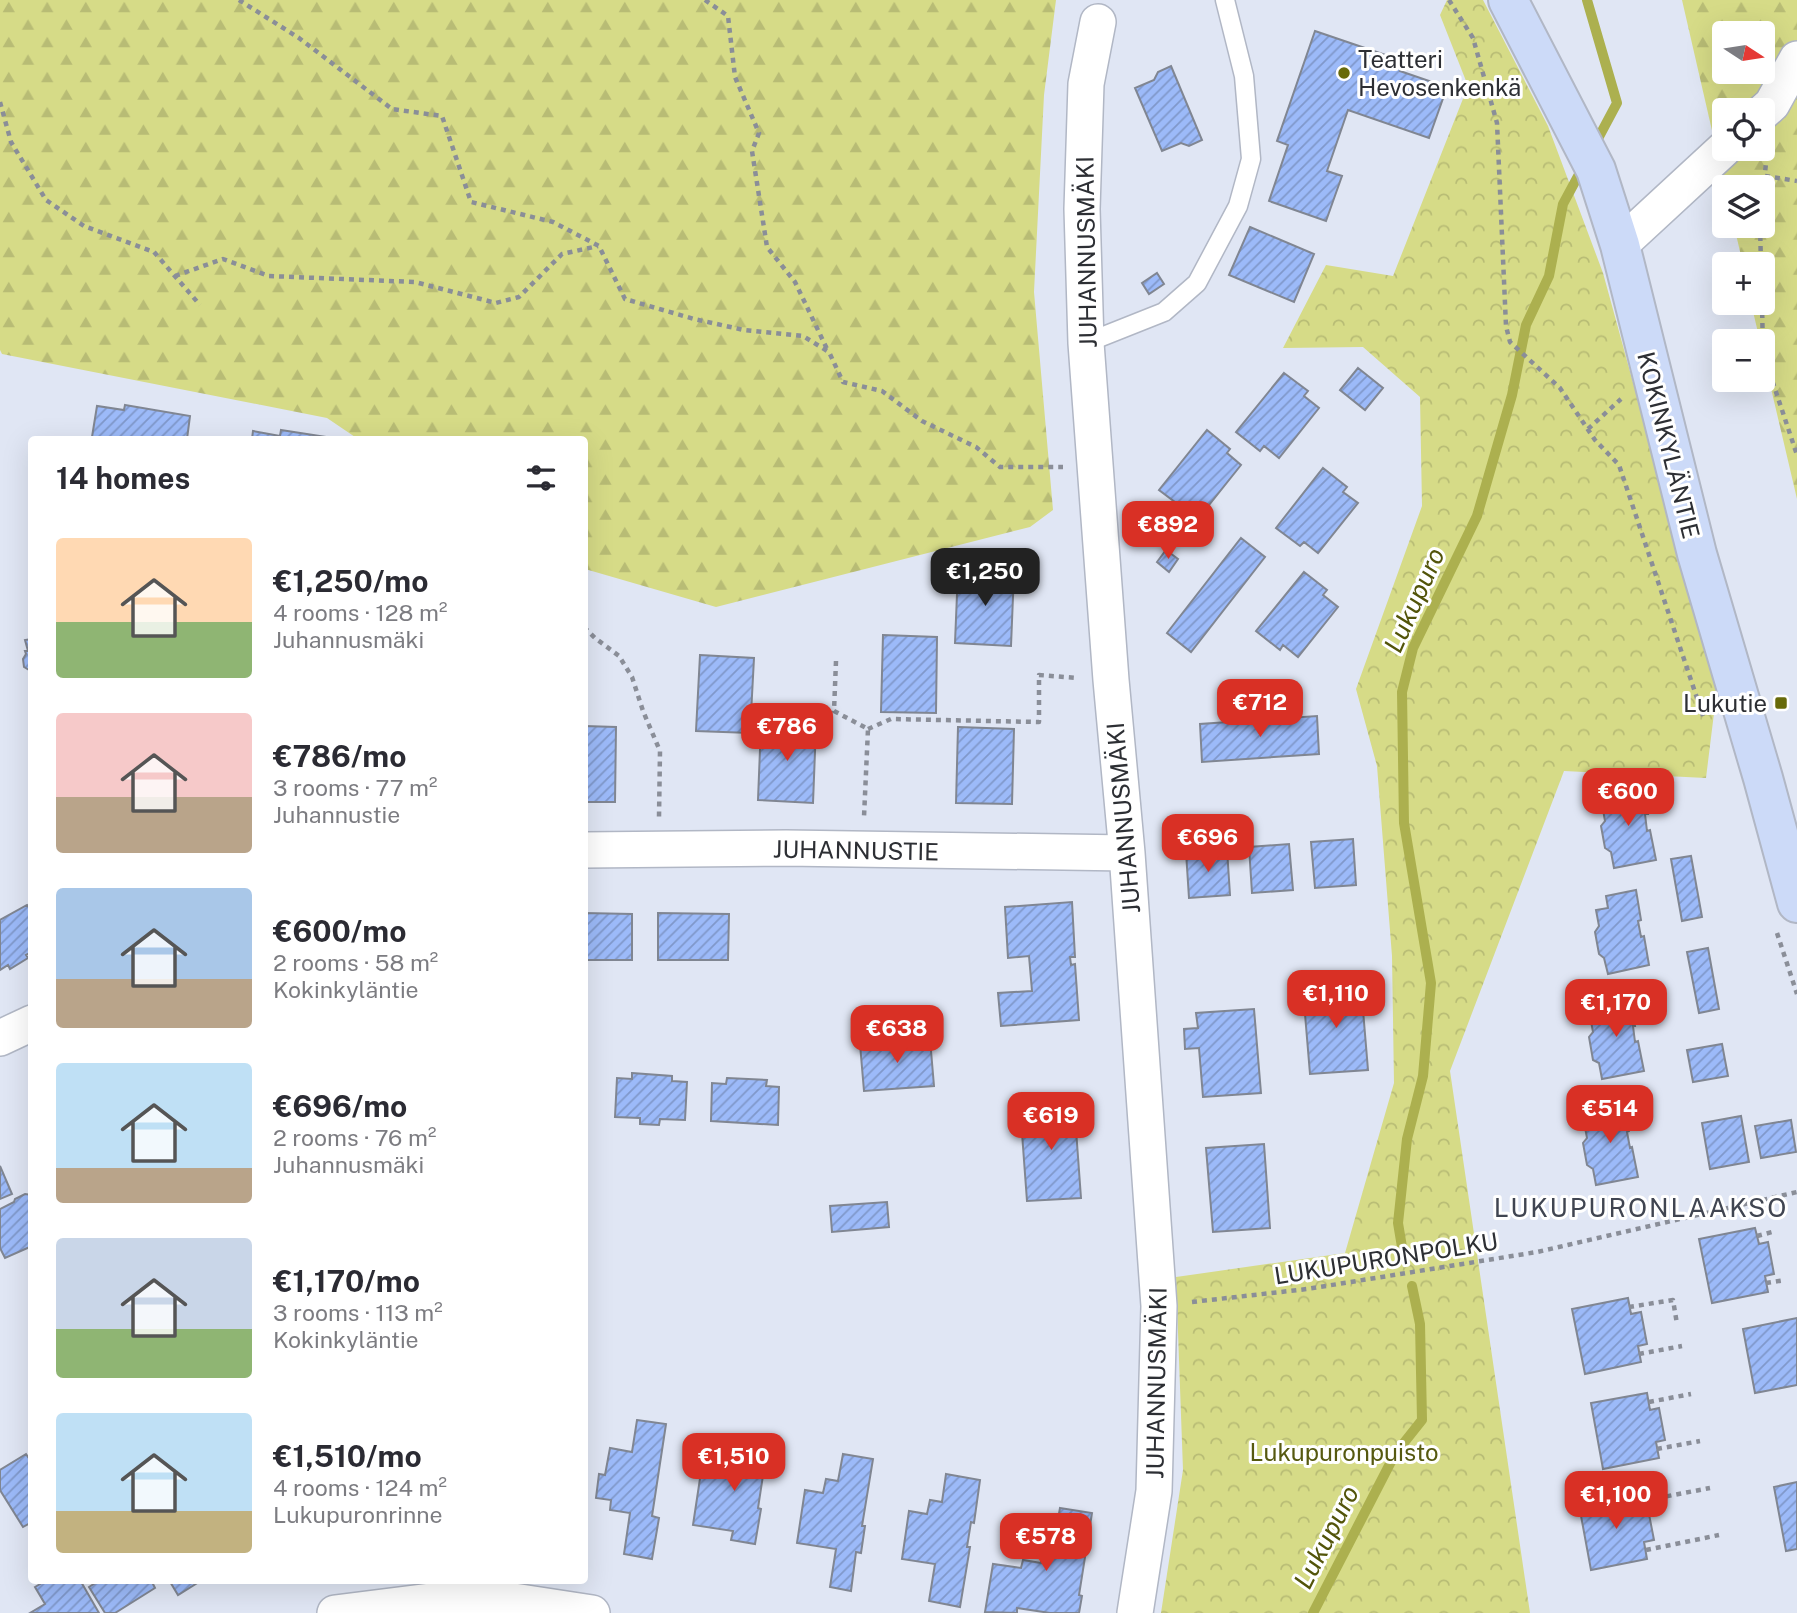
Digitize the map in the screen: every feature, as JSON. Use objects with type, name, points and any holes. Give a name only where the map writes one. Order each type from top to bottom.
[{"type":"main road","name":"KOKINKYLÄNTIE","points":[[1508,0],[1588,153],[1620,246],[1697,554],[1763,778],[1786,914]]},
{"type":"street","name":"JUHANNUSMÄKI","points":[[1098,22],[1086,84],[1082,209],[1086,344],[1127,853],[1159,1306],[1154,1491],[1135,1613]]},
{"type":"street","points":[[1774,98],[1797,60]]},
{"type":"street","points":[[1620,246],[1712,160]]},
{"type":"street","name":"JUHANNUSTIE","points":[[588,850],[863,849],[1127,853]]},
{"type":"street","points":[[0,1038],[28,1025]]},
{"type":"street","points":[[335,1613],[470,1596],[593,1613]]},
{"type":"lane","points":[[1086,344],[1164,312],[1197,283],[1238,206],[1251,159],[1244,76],[1225,0]]},
{"type":"path","points":[[239,0],[299,38],[392,109],[442,116],[471,202],[553,222],[599,246],[625,299],[744,330],[803,337],[828,352]]},
{"type":"path","points":[[705,0],[728,16],[735,77],[760,133],[752,151],[767,247],[795,282],[843,382],[882,391],[922,421],[976,447],[1000,467],[1066,466]]},
{"type":"path","points":[[1449,0],[1473,38],[1497,124],[1506,326],[1510,342],[1560,388],[1595,440],[1619,465],[1707,727]]},
{"type":"path","points":[[0,102],[11,142],[46,200],[84,226],[154,252],[200,305]]},
{"type":"path","points":[[1775,178],[1797,181]]},
{"type":"path","points":[[175,276],[223,259],[269,276],[415,282],[496,303],[519,297],[562,254],[599,246]]},
{"type":"path","points":[[1762,315],[1763,353],[1797,455]]},
{"type":"path","points":[[588,631],[620,656],[632,677],[660,751],[658,849]]},
{"type":"path","points":[[836,662],[834,712],[868,729]]},
{"type":"path","points":[[868,729],[891,719],[1039,722],[1039,675],[1111,680]]},
{"type":"path","points":[[863,849],[868,729]]},
{"type":"path","points":[[1786,914],[1797,994]]},
{"type":"path","name":"LUKUPURONPOLKU","points":[[1159,1306],[1307,1289],[1537,1252],[1797,1192]]},
{"type":"path","points":[[1757,1236],[1776,1231]]},
{"type":"path","points":[[1766,1283],[1785,1280]]},
{"type":"path","points":[[1629,1307],[1673,1300],[1677,1324]]},
{"type":"path","points":[[1639,1353],[1682,1346]]},
{"type":"path","points":[[1648,1402],[1691,1394]]},
{"type":"path","points":[[1657,1449],[1700,1441]]},
{"type":"path","points":[[1637,1502],[1710,1488]]},
{"type":"path","points":[[1646,1550],[1719,1535]]},
{"type":"green space","points":[[0,0],[1056,0],[1044,95],[1034,292],[1053,510],[1030,527],[716,607],[588,570],[588,436],[354,436],[327,418],[2,354]]},
{"type":"green space","name":"Lukupuronpuisto","points":[[1447,0],[1483,0],[1548,126],[1603,273],[1717,689],[1706,778],[1564,771],[1450,1071],[1530,1613],[1161,1613],[1183,1470],[1176,1277],[1345,1253],[1394,1083],[1392,956],[1377,766],[1356,689],[1422,506],[1420,397],[1363,347],[1283,348],[1326,265],[1393,276],[1468,86],[1440,15]]},
{"type":"green space","points":[[1682,0],[1797,0],[1797,499],[1772,392],[1775,392],[1775,329],[1757,329],[1754,315],[1775,315],[1775,252],[1740,252],[1737,238],[1775,238],[1775,175],[1722,175],[1719,161],[1775,161],[1775,98],[1712,98],[1712,130]]},
{"type":"building","points":[[1315,31],[1403,61],[1400,71],[1447,87],[1429,138],[1348,110],[1327,171],[1342,176],[1326,221],[1269,201],[1288,145],[1277,141]]},
{"type":"building","points":[[1171,66],[1202,140],[1189,146],[1181,143],[1162,151],[1135,88],[1154,80],[1158,72]]},
{"type":"building","points":[[1250,227],[1314,254],[1294,302],[1229,275]]},
{"type":"building","points":[[1157,273],[1164,284],[1149,294],[1142,283]]},
{"type":"building","points":[[1358,368],[1383,388],[1365,410],[1340,390]]},
{"type":"building","points":[[1284,373],[1308,391],[1304,396],[1319,408],[1279,458],[1264,446],[1260,451],[1236,432]]},
{"type":"building","points":[[125,405],[190,416],[187,436],[92,436],[97,406],[124,410]]},
{"type":"building","points":[[281,430],[320,436],[280,436]]},
{"type":"building","points":[[1207,430],[1230,449],[1227,453],[1241,465],[1201,515],[1186,504],[1183,508],[1159,490]]},
{"type":"building","points":[[253,431],[280,436],[252,436]]},
{"type":"building","points":[[1323,468],[1347,487],[1343,492],[1358,503],[1318,553],[1304,542],[1300,546],[1276,528]]},
{"type":"building","points":[[1241,538],[1265,557],[1191,652],[1167,633]]},
{"type":"building","points":[[1166,550],[1178,559],[1169,572],[1157,562]]},
{"type":"building","points":[[958,570],[1014,572],[1011,646],[955,643]]},
{"type":"building","points":[[1304,572],[1327,590],[1323,595],[1338,607],[1298,657],[1283,645],[1280,650],[1256,631]]},
{"type":"building","points":[[883,635],[937,637],[936,713],[881,712]]},
{"type":"building","points":[[25,651],[28,651],[28,669],[24,667]]},
{"type":"building","points":[[700,655],[754,658],[750,733],[696,731]]},
{"type":"building","points":[[1317,716],[1319,754],[1202,762],[1200,724]]},
{"type":"building","points":[[761,724],[816,726],[813,803],[758,800]]},
{"type":"building","points":[[588,726],[616,727],[615,802],[588,802]]},
{"type":"building","points":[[958,727],[1014,729],[1012,804],[956,803]]},
{"type":"building","points":[[1643,785],[1648,814],[1645,814],[1647,831],[1650,830],[1656,860],[1614,868],[1611,852],[1605,848],[1601,826],[1605,821],[1602,804],[1614,802],[1612,790]]},
{"type":"building","points":[[1353,839],[1356,885],[1315,888],[1311,842]]},
{"type":"building","points":[[1289,844],[1293,890],[1252,893],[1249,847]]},
{"type":"building","points":[[1227,849],[1230,895],[1189,898],[1186,852]]},
{"type":"building","points":[[1691,856],[1702,917],[1682,921],[1671,859]]},
{"type":"building","points":[[1636,890],[1641,920],[1638,921],[1641,937],[1644,936],[1649,965],[1608,974],[1604,958],[1599,954],[1595,932],[1599,926],[1596,910],[1608,908],[1606,896]]},
{"type":"building","points":[[1072,902],[1075,957],[1070,957],[1071,965],[1075,964],[1079,1020],[1001,1026],[998,993],[1032,991],[1029,956],[1008,958],[1005,907]]},
{"type":"building","points":[[28,906],[28,958],[10,969],[8,965],[0,970],[0,920]]},
{"type":"building","points":[[588,913],[632,914],[632,960],[588,960]]},
{"type":"building","points":[[658,913],[729,914],[728,960],[658,960]]},
{"type":"building","points":[[1708,948],[1719,1009],[1699,1013],[1687,952]]},
{"type":"building","points":[[1361,986],[1368,1070],[1310,1074],[1303,990]]},
{"type":"building","points":[[1630,996],[1635,1042],[1638,1041],[1644,1071],[1602,1079],[1599,1063],[1593,1060],[1589,1037],[1593,1032],[1590,1016],[1602,1014],[1600,1001]]},
{"type":"building","points":[[1254,1009],[1261,1093],[1203,1097],[1199,1048],[1185,1049],[1184,1029],[1198,1028],[1196,1013]]},
{"type":"building","points":[[930,1039],[934,1086],[864,1091],[860,1044]]},
{"type":"building","points":[[1722,1044],[1728,1076],[1693,1082],[1687,1050]]},
{"type":"building","points":[[632,1073],[672,1076],[672,1081],[687,1082],[685,1120],[660,1119],[659,1125],[640,1124],[640,1118],[615,1117],[617,1078],[632,1079]]},
{"type":"building","points":[[727,1078],[767,1080],[766,1086],[779,1087],[778,1125],[711,1121],[712,1083],[726,1084]]},
{"type":"building","points":[[1624,1101],[1627,1132],[1638,1177],[1596,1185],[1593,1169],[1587,1165],[1583,1143],[1587,1138],[1584,1122],[1596,1119],[1594,1107]]},
{"type":"building","points":[[1074,1102],[1081,1198],[1027,1201],[1020,1106]]},
{"type":"building","points":[[1741,1116],[1749,1162],[1710,1169],[1702,1123]]},
{"type":"building","points":[[1791,1120],[1796,1152],[1761,1158],[1755,1126]]},
{"type":"building","points":[[1264,1144],[1270,1228],[1213,1232],[1206,1148]]},
{"type":"building","points":[[0,1166],[12,1194],[0,1199]]},
{"type":"building","points":[[28,1194],[28,1248],[5,1258],[0,1248],[0,1209]]},
{"type":"building","points":[[887,1202],[889,1227],[832,1232],[830,1206]]},
{"type":"building","points":[[1755,1228],[1759,1244],[1768,1242],[1774,1274],[1765,1276],[1768,1292],[1712,1303],[1699,1239]]},
{"type":"building","points":[[1628,1298],[1631,1314],[1641,1312],[1647,1344],[1638,1346],[1641,1362],[1585,1374],[1572,1309]]},
{"type":"building","points":[[1797,1318],[1797,1385],[1755,1393],[1743,1329]]},
{"type":"building","points":[[1647,1393],[1650,1410],[1659,1408],[1665,1440],[1656,1442],[1659,1458],[1603,1469],[1591,1403]]},
{"type":"building","points":[[637,1420],[666,1424],[652,1516],[659,1518],[652,1559],[624,1554],[630,1513],[610,1510],[611,1500],[596,1498],[599,1474],[605,1475],[610,1448],[632,1452]]},
{"type":"building","points":[[737,1438],[768,1443],[755,1544],[731,1540],[733,1531],[693,1525],[701,1472],[719,1475],[721,1461],[733,1463]]},
{"type":"building","points":[[26,1454],[28,1457],[28,1524],[23,1527],[0,1490],[0,1470]]},
{"type":"building","points":[[843,1454],[873,1459],[862,1526],[865,1526],[861,1553],[856,1552],[851,1591],[830,1587],[836,1549],[797,1543],[805,1490],[823,1493],[826,1479],[838,1481]]},
{"type":"building","points":[[946,1474],[980,1480],[974,1523],[971,1522],[967,1547],[970,1547],[960,1607],[929,1601],[935,1564],[902,1559],[909,1511],[927,1514],[930,1500],[942,1502]]},
{"type":"building","points":[[1797,1482],[1797,1549],[1786,1551],[1774,1487]]},
{"type":"building","points":[[1635,1494],[1638,1510],[1648,1509],[1654,1540],[1644,1542],[1647,1559],[1591,1570],[1579,1505]]},
{"type":"building","points":[[1060,1508],[1092,1513],[1079,1595],[1082,1596],[1079,1613],[1050,1613],[1017,1608],[1017,1613],[985,1612],[993,1564],[1021,1568],[1023,1560],[1041,1563],[1043,1546],[1053,1547]]},
{"type":"building","points":[[40,1584],[82,1584],[99,1613],[30,1613],[45,1604],[35,1587]]},
{"type":"building","points":[[94,1584],[153,1584],[155,1588],[115,1613],[105,1613],[89,1587]]},
{"type":"building","points":[[171,1584],[196,1584],[178,1595]]},
{"type":"waterway","name":"Lukupuro","points":[[1587,0],[1617,103],[1593,148]]},
{"type":"waterway","name":"Lukupuro","points":[[1402,1247],[1398,1223],[1407,1139],[1423,1076],[1431,983],[1404,823],[1402,692],[1413,648],[1477,516],[1512,395],[1526,325],[1549,276],[1563,204],[1584,165]]},
{"type":"waterway","name":"Lukupuro","points":[[1313,1613],[1395,1454],[1422,1420],[1420,1324],[1412,1286]]},
{"type":"place","name":"Teatteri Hevosenkenkä","points":[[1344,73]]},
{"type":"place","name":"Lukutie","points":[[1781,703]]},
{"type":"district","name":"LUKUPURONLAAKSO","points":[[1641,1207]]}]
